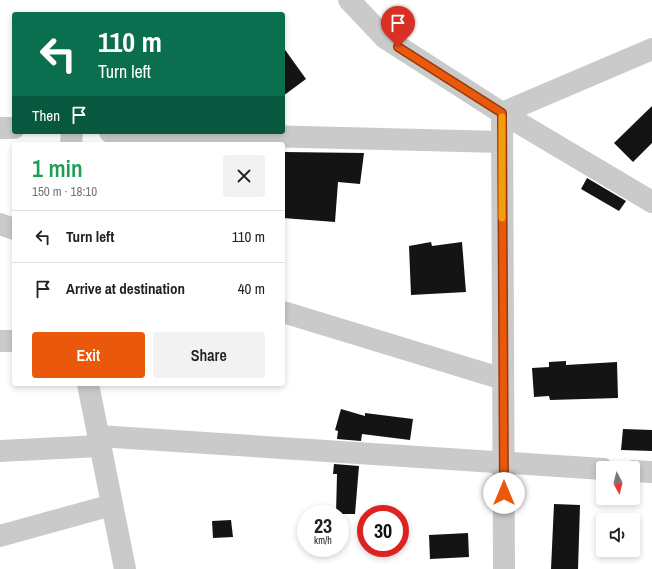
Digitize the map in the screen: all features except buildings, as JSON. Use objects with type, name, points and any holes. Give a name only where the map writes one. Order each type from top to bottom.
[{"type":"street","points":[[348,0],[385,38],[502,113],[652,202]]},
{"type":"street","points":[[502,113],[652,49]]},
{"type":"street","points":[[502,113],[504,569]]},
{"type":"street","points":[[0,128],[12,128]]},
{"type":"street","points":[[188,134],[502,142]]},
{"type":"street","points":[[0,224],[12,228]]},
{"type":"street","points":[[285,313],[503,379]]},
{"type":"street","points":[[0,341],[12,341]]},
{"type":"street","points":[[88,386],[125,569]]},
{"type":"street","points":[[0,451],[99,441],[596,469]]},
{"type":"street","points":[[640,471],[652,472]]},
{"type":"street","points":[[0,536],[112,505]]},
{"type":"slow traffic","points":[[502,117],[502,218]]},
{"type":"route","points":[[398,47],[502,113],[504,493]]}]
